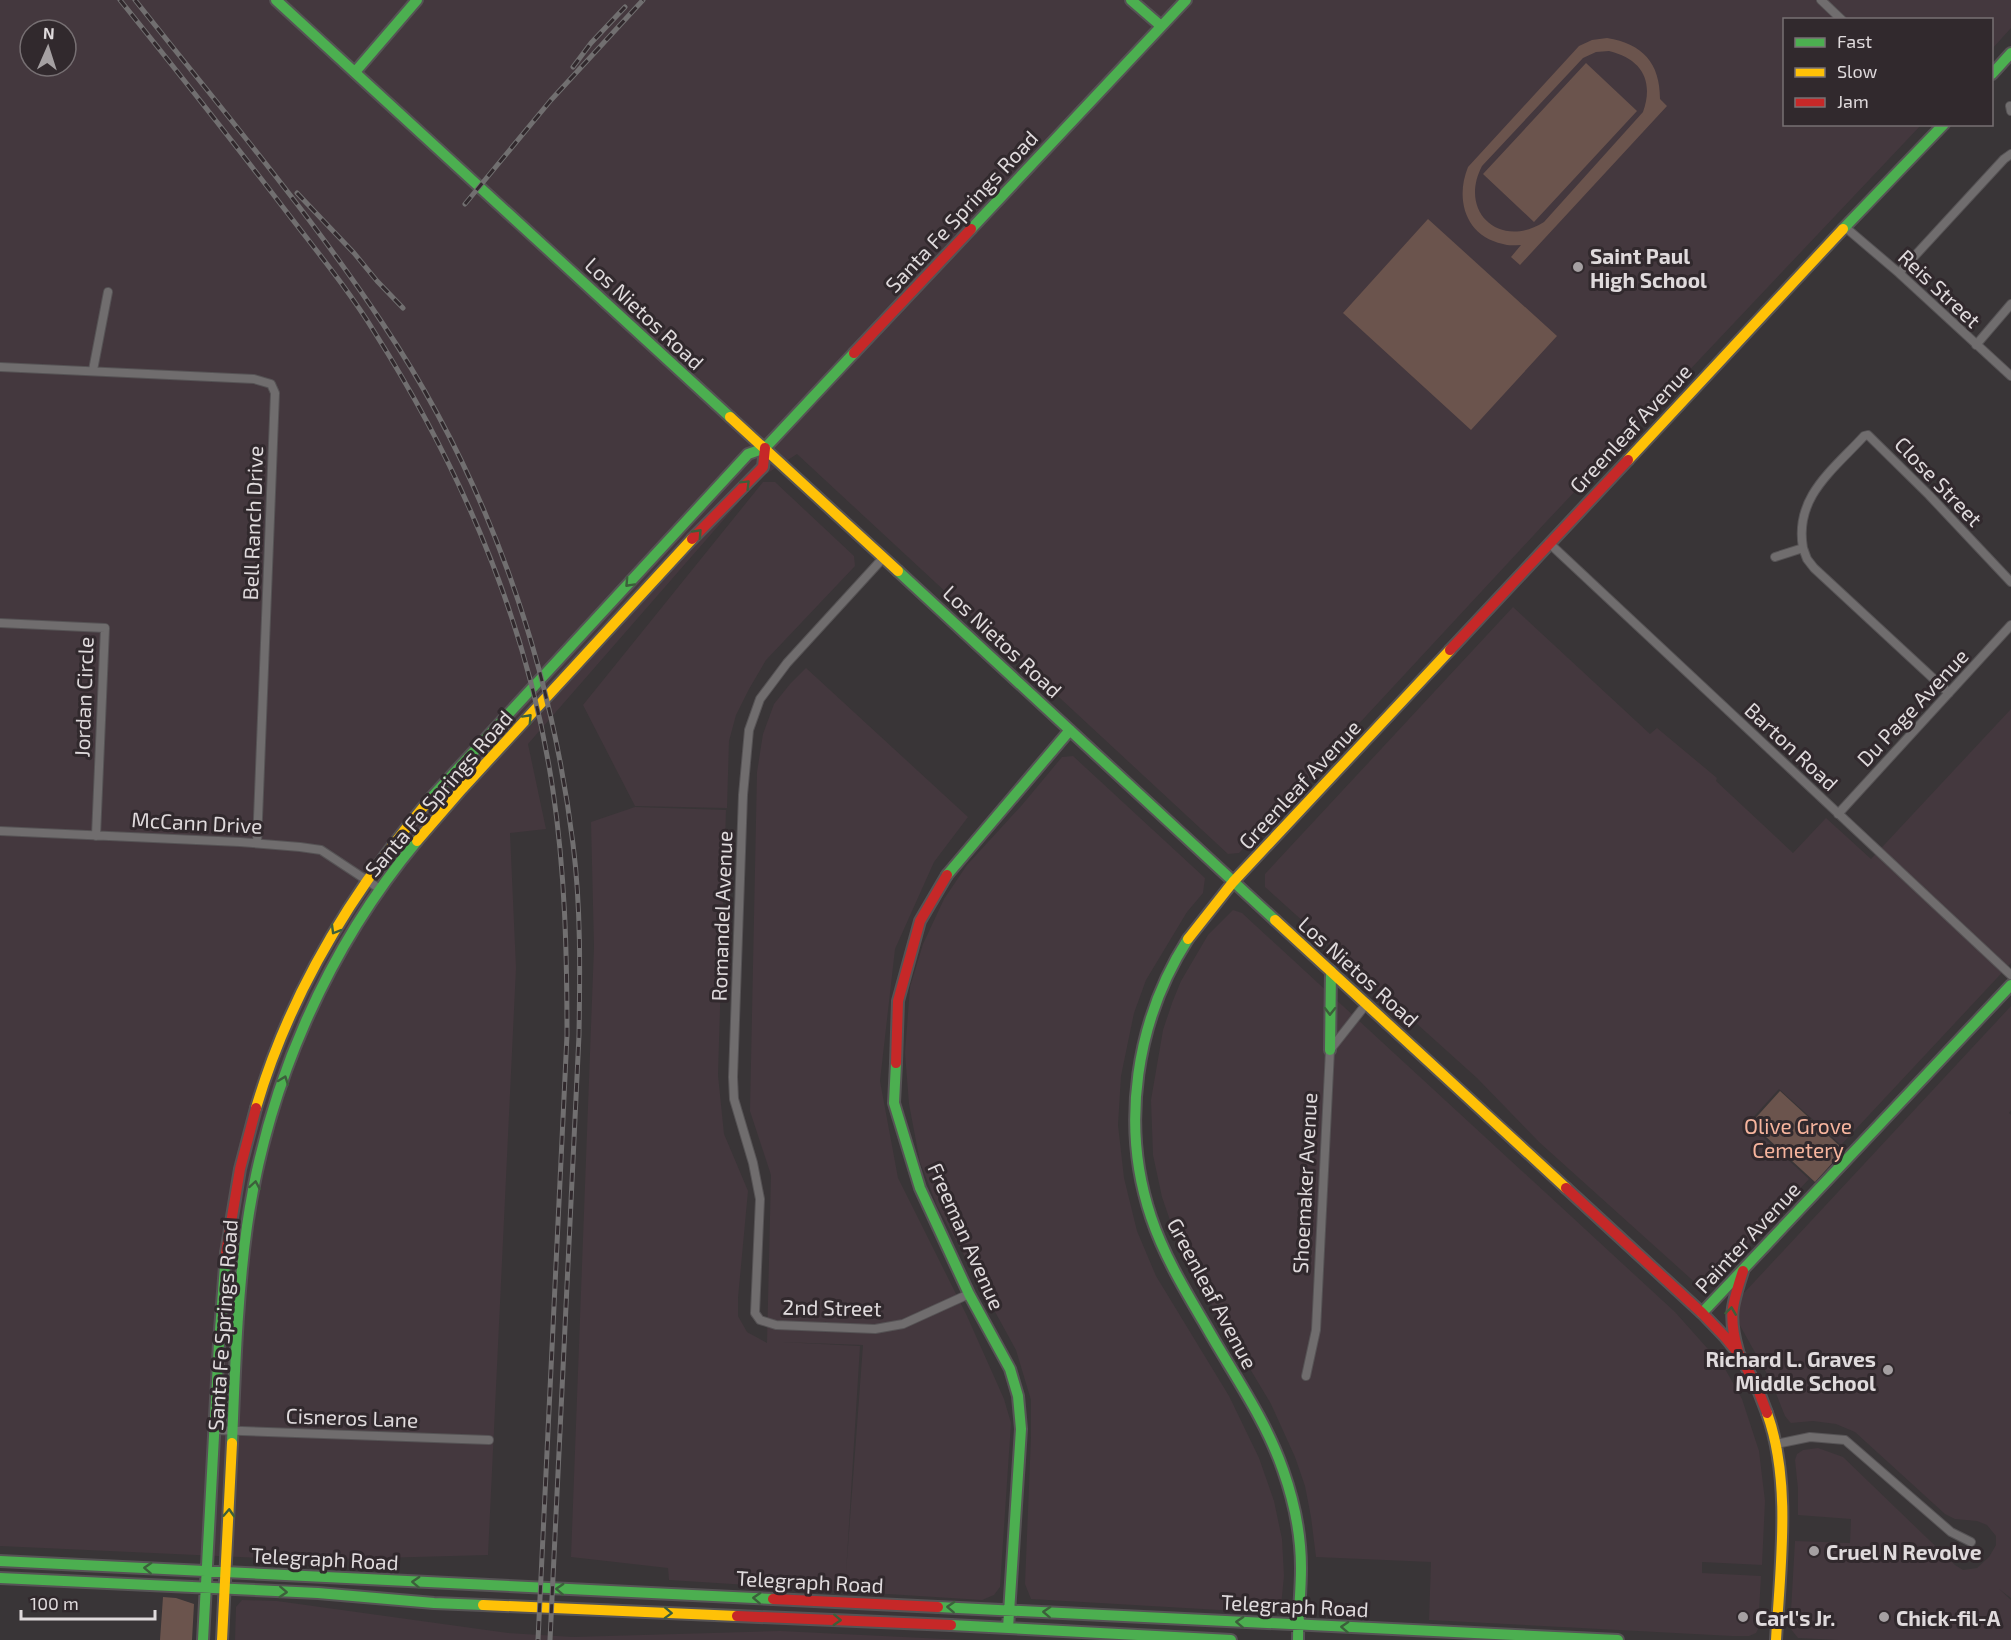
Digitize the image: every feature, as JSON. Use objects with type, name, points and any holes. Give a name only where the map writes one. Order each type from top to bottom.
[{"type":"main road","name":"Los Nietos Road","points":[[276,0],[701,392],[884,557],[1233,882],[1702,1313]]},
{"type":"main road","points":[[355,72],[417,0]]},
{"type":"main road","points":[[1131,0],[1161,26]]},
{"type":"main road","name":"Santa Fe Springs Road","points":[[203,1640],[227,1241],[235,1192],[249,1130],[264,1080],[279,1042],[313,969],[366,880],[447,778],[748,454],[765,448],[1186,0]]},
{"type":"main road","points":[[1993,73],[2011,53]]},
{"type":"main road","name":"Greenleaf Avenue","points":[[1298,1624],[1301,1567],[1299,1540],[1293,1504],[1282,1468],[1263,1424],[1164,1251],[1143,1191],[1136,1137],[1137,1089],[1142,1050],[1161,988],[1193,930],[1233,882],[1942,126]]},
{"type":"main road","name":"Santa Fe Springs Road","points":[[222,1640],[240,1284],[247,1227],[259,1160],[282,1085],[306,1023],[339,957],[380,889],[449,804],[680,552],[763,467],[765,448]]},
{"type":"main road","points":[[669,540],[680,552]]},
{"type":"main road","name":"Freeman Avenue","points":[[1008,1628],[1022,1429],[1018,1396],[1010,1370],[969,1294],[920,1188],[894,1102],[898,1000],[920,921],[949,872],[1070,730]]},
{"type":"main road","points":[[1330,1050],[1331,971]]},
{"type":"main road","name":"Painter Avenue","points":[[1776,1640],[1782,1504],[1776,1444],[1755,1383],[1738,1354],[1702,1313],[2011,985]]},
{"type":"main road","points":[[1738,1354],[1730,1318],[1731,1304],[1744,1269]]},
{"type":"main road","name":"Telegraph Road","points":[[0,1561],[1298,1624],[1481,1637],[1618,1640]]},
{"type":"main road","name":"Telegraph Road","points":[[0,1578],[318,1593],[434,1603],[1231,1640]]},
{"type":"main road","points":[[1298,1624],[1298,1640]]},
{"type":"street","points":[[1821,0],[1840,18]]},
{"type":"street","points":[[1899,273],[2011,154]]},
{"type":"street","name":"Reis Street","points":[[1845,227],[1899,273],[2011,376]]},
{"type":"street","points":[[93,370],[108,292]]},
{"type":"street","points":[[1976,345],[2011,304]]},
{"type":"street","name":"Bell Ranch Drive","points":[[0,366],[254,379],[271,384],[275,393],[257,843]]},
{"type":"street","name":"Close Street","points":[[1803,548],[1801,530],[1811,495],[1864,436],[1872,437],[2011,582]]},
{"type":"street","name":"Barton Road","points":[[1550,543],[2011,975]]},
{"type":"street","points":[[1775,557],[1803,548],[1814,568],[1949,693]]},
{"type":"street","name":"Romandel Avenue","points":[[759,1320],[755,1313],[754,1301],[760,1199],[753,1164],[734,1099],[733,1077],[742,806],[749,730],[760,699],[787,663],[884,557]]},
{"type":"street","name":"Jordan Circle","points":[[0,623],[105,628],[96,836]]},
{"type":"street","name":"Du Page Avenue","points":[[1838,814],[2011,625]]},
{"type":"street","name":"McCann Drive","points":[[0,831],[257,843],[321,850],[380,889]]},
{"type":"street","points":[[1330,1050],[1366,1003]]},
{"type":"street","name":"Shoemaker Avenue","points":[[1306,1376],[1316,1329],[1330,1050]]},
{"type":"street","name":"2nd Street","points":[[759,1320],[776,1324],[875,1329],[903,1324],[969,1294]]},
{"type":"street","name":"Cisneros Lane","points":[[214,1430],[489,1440]]},
{"type":"street","points":[[1776,1444],[1810,1437],[1845,1440],[1951,1532],[1971,1542]]},
{"type":"shaded area","points":[[0,0],[2011,0],[2011,28],[1993,48],[1993,18],[1783,18],[1783,126],[1920,126],[1545,523],[1239,853],[1228,854],[797,454],[760,478],[528,744],[546,829],[510,833],[516,968],[488,1555],[307,1560],[0,1546]]},
{"type":"shaded area","points":[[763,482],[775,482],[854,556],[855,566],[766,660],[749,689],[736,715],[729,741],[727,808],[635,806],[583,705]]},
{"type":"shaded area","points":[[1513,607],[1650,734],[1657,728],[1717,778],[1716,781],[1793,853],[1826,818],[1871,859],[2011,709],[2011,963],[1841,1145],[1779,1089],[1748,1123],[1809,1179],[1706,1288],[1700,1287],[1539,1142],[1477,1078],[1265,887],[1265,874]]},
{"type":"shaded area","points":[[806,668],[968,817],[934,862],[895,949],[880,1081],[898,1178],[967,1316],[1004,1399],[1011,1423],[1000,1587],[994,1595],[982,1600],[669,1580],[668,1568],[571,1557],[594,947],[591,822],[635,807],[726,810],[718,1075],[724,1134],[748,1191],[738,1316],[747,1332],[767,1343],[771,1175],[750,1111],[757,772],[763,734],[774,704]],"holes":[[[781,1342],[863,1345],[846,1573],[860,1346]]]},
{"type":"shaded area","points":[[1073,756],[1205,878],[1203,893],[1187,912],[1146,980],[1134,1013],[1121,1076],[1118,1125],[1124,1178],[1137,1231],[1156,1276],[1229,1396],[1259,1458],[1274,1501],[1282,1539],[1284,1576],[1281,1606],[1271,1613],[1031,1599],[1025,1584],[1031,1400],[1016,1350],[937,1206],[920,1162],[909,1104],[905,1053],[910,987],[923,944],[944,899],[967,865],[1062,757]]},
{"type":"shaded area","points":[[1233,910],[1242,913],[1675,1312],[1724,1367],[1742,1399],[1759,1451],[1765,1501],[1762,1565],[1702,1562],[1702,1573],[1761,1576],[1756,1633],[1749,1636],[1732,1636],[1429,1620],[1431,1562],[1316,1557],[1305,1486],[1295,1457],[1271,1404],[1194,1275],[1175,1235],[1162,1197],[1153,1155],[1151,1100],[1163,1030],[1181,981],[1208,935]]},
{"type":"shaded area","points":[[2011,1006],[2011,1110],[2009,1113],[2011,1115],[2011,1598],[1999,1589],[2011,1600],[2011,1640],[1798,1638],[1790,1628],[1795,1541],[1850,1543],[1851,1519],[1798,1515],[1795,1460],[1797,1454],[1803,1450],[1818,1448],[1843,1457],[1955,1565],[1963,1570],[1977,1568],[1989,1557],[1996,1545],[1996,1536],[1987,1525],[1977,1521],[1955,1519],[1945,1514],[1855,1432],[1836,1424],[1813,1421],[1791,1423],[1785,1416],[1771,1381],[1738,1322],[1738,1307],[1743,1294]]},
{"type":"shaded area","points":[[242,1600],[277,1601],[508,1633],[573,1637],[780,1631],[965,1640],[235,1640],[236,1607]]},
{"type":"green space","points":[[1607,38],[1640,50],[1653,65],[1657,75],[1660,99],[1667,106],[1520,265],[1511,257],[1521,245],[1507,245],[1490,240],[1472,225],[1463,203],[1464,179],[1468,167],[1579,46],[1592,40]],"holes":[[[1609,51],[1637,66],[1646,81],[1647,91],[1643,112],[1544,222],[1528,230],[1512,232],[1499,229],[1488,222],[1479,211],[1475,198],[1476,183],[1482,166],[1583,58],[1596,52]]]},
{"type":"green space","points":[[1586,63],[1637,111],[1534,222],[1483,174]]},
{"type":"green space","points":[[1428,219],[1557,336],[1471,430],[1343,313]]},
{"type":"green space","name":"Olive Grove Cemetery","points":[[1780,1091],[1844,1150],[1815,1182],[1751,1123]]},
{"type":"green space","points":[[163,1597],[176,1598],[194,1604],[192,1640],[160,1640]]},
{"type":"railway","points":[[120,0],[323,259],[375,333],[437,440],[464,496],[488,553],[527,670],[542,730],[557,821],[564,913],[567,1004],[538,1640]]},
{"type":"railway","points":[[135,0],[262,159],[324,241],[383,324],[420,383],[453,444],[483,508],[508,572],[530,639],[548,706],[573,844],[580,963],[579,1035],[550,1640]]},
{"type":"railway","points":[[465,204],[551,100],[643,0]]},
{"type":"railway","points":[[573,67],[591,43],[625,7]]},
{"type":"railway","points":[[297,193],[403,308]]},
{"type":"traffic: fast","points":[[276,0],[730,417]]},
{"type":"traffic: fast","points":[[355,72],[417,0]]},
{"type":"traffic: fast","points":[[1131,0],[1161,26]]},
{"type":"traffic: fast","points":[[971,229],[1186,0]]},
{"type":"traffic: fast","points":[[1993,73],[2011,53]]},
{"type":"traffic: fast","points":[[1843,229],[1942,126]]},
{"type":"traffic: fast","points":[[430,799],[748,454],[765,448],[854,353]]},
{"type":"traffic: fast","points":[[898,571],[1275,920]]},
{"type":"traffic: fast","points":[[947,875],[1070,730]]},
{"type":"traffic: fast","points":[[232,1443],[237,1334],[247,1226],[256,1174],[269,1122],[286,1071],[329,973],[355,927],[417,841]]},
{"type":"traffic: fast","points":[[1188,939],[1170,970],[1145,1038],[1138,1074],[1135,1110],[1136,1146],[1151,1217],[1169,1260],[1258,1414],[1283,1470],[1294,1506],[1300,1543],[1298,1640]]},
{"type":"traffic: fast","points":[[1330,1050],[1331,971]]},
{"type":"traffic: fast","points":[[1702,1313],[2011,985]]},
{"type":"traffic: fast","points":[[896,1063],[894,1103],[920,1188],[969,1294],[1010,1369],[1018,1396],[1021,1429],[1008,1628]]},
{"type":"traffic: fast","points":[[203,1640],[226,1253]]},
{"type":"traffic: fast","points":[[0,1561],[773,1599]]},
{"type":"traffic: fast","points":[[0,1578],[318,1593],[483,1605]]},
{"type":"traffic: fast","points":[[938,1607],[1618,1640]]},
{"type":"traffic: fast","points":[[951,1625],[1231,1640]]},
{"type":"traffic: slow","points":[[1628,460],[1843,229]]},
{"type":"traffic: slow","points":[[730,417],[898,571]]},
{"type":"traffic: slow","points":[[417,841],[692,539]]},
{"type":"traffic: slow","points":[[1188,939],[1233,882],[1450,650]]},
{"type":"traffic: slow","points":[[256,1108],[287,1024],[326,944],[375,870],[430,799]]},
{"type":"traffic: slow","points":[[1275,920],[1566,1188]]},
{"type":"traffic: slow","points":[[1767,1413],[1780,1467],[1782,1496],[1782,1555],[1776,1640]]},
{"type":"traffic: slow","points":[[222,1640],[232,1443]]},
{"type":"traffic: slow","points":[[483,1605],[737,1616]]},
{"type":"traffic: jam","points":[[854,353],[971,229]]},
{"type":"traffic: jam","points":[[692,539],[763,467],[765,448]]},
{"type":"traffic: jam","points":[[1450,650],[1628,460]]},
{"type":"traffic: jam","points":[[896,1063],[898,1001],[920,921],[947,875]]},
{"type":"traffic: jam","points":[[226,1253],[240,1169],[256,1108]]},
{"type":"traffic: jam","points":[[1566,1188],[1702,1313],[1726,1338],[1739,1354],[1757,1387],[1767,1413]]},
{"type":"traffic: jam","points":[[1738,1351],[1732,1319],[1736,1293],[1743,1271]]},
{"type":"traffic: jam","points":[[773,1599],[938,1607]]},
{"type":"traffic: jam","points":[[737,1616],[951,1625]]},
{"type":"place","name":"Saint Paul High School","points":[[1578,267]]},
{"type":"place","name":"Richard L. Graves Middle School","points":[[1888,1370]]},
{"type":"place","name":"Cruel N Revolve","points":[[1814,1551]]},
{"type":"place","name":"Carl's Jr.","points":[[1743,1617]]},
{"type":"place","name":"Chick-fil-A","points":[[1884,1617]]}]
